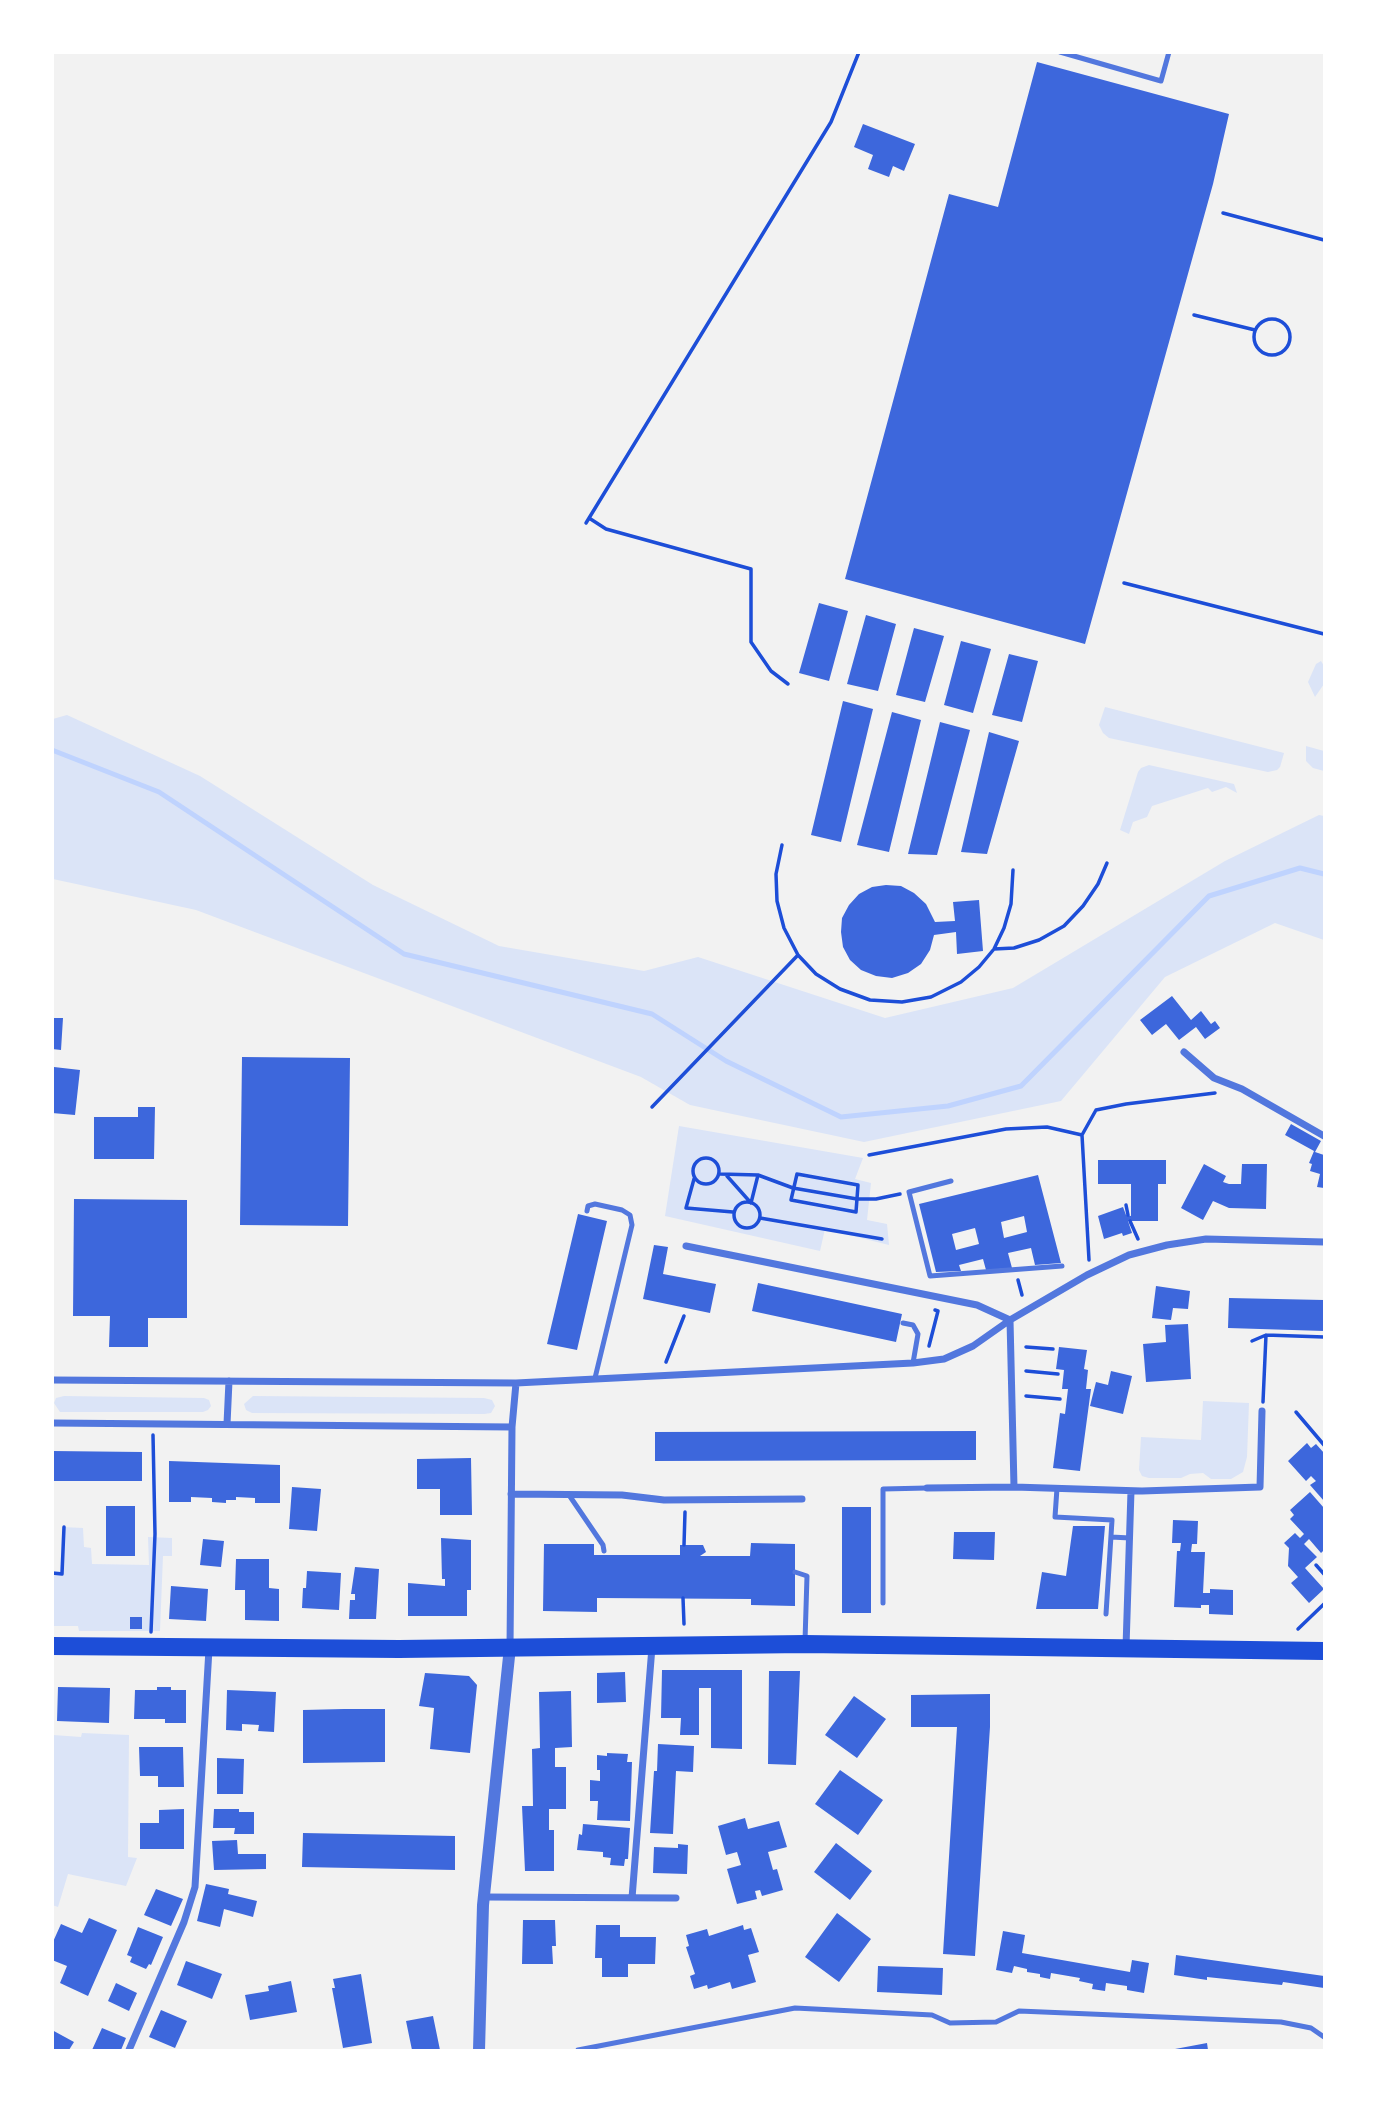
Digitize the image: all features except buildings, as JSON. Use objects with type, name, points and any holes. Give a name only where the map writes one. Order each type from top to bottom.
[{"type":"main road","points":[[52,1646],[399,1649],[805,1644],[1322,1651]]},
{"type":"street","points":[[1184,1052],[1214,1078],[1242,1089],[1325,1136]]},
{"type":"street","points":[[52,1380],[516,1382],[913,1363],[944,1359],[973,1346],[1010,1320],[1087,1275],[1129,1255],[1206,1239],[1325,1241]]},
{"type":"street","points":[[686,1246],[977,1306],[1010,1320]]},
{"type":"street","points":[[1010,1320],[1014,1487]]},
{"type":"street","points":[[227,1424],[229,1381]]},
{"type":"street","points":[[479,2050],[484,1896],[510,1647],[512,1427],[516,1382]]},
{"type":"street","points":[[926,1488],[1014,1487],[1131,1491],[1260,1488],[1262,1411]]},
{"type":"street","points":[[52,1423],[512,1427]]},
{"type":"street","points":[[1126,1648],[1131,1491]]},
{"type":"street","points":[[512,1494],[622,1495],[664,1500],[802,1499]]},
{"type":"street","points":[[632,1898],[652,1646]]},
{"type":"street","points":[[129,2050],[184,1922],[195,1887],[209,1648]]},
{"type":"street","points":[[484,1896],[676,1898]]},
{"type":"lane","points":[[1060,52],[1160,81],[1169,52]]},
{"type":"lane","points":[[951,1181],[909,1192],[930,1276],[1062,1266]]},
{"type":"lane","points":[[587,1211],[587,1206],[595,1204],[622,1210],[629,1216],[632,1225],[595,1378]]},
{"type":"lane","points":[[903,1323],[913,1325],[918,1334],[913,1363]]},
{"type":"lane","points":[[883,1603],[883,1489],[926,1488]]},
{"type":"lane","points":[[1057,1488],[1055,1517],[1112,1520],[1106,1614]]},
{"type":"lane","points":[[569,1495],[604,1550]]},
{"type":"lane","points":[[1111,1537],[1130,1538]]},
{"type":"lane","points":[[795,1572],[807,1576],[805,1644]]},
{"type":"lane","points":[[578,2050],[795,2008],[932,2015],[950,2022],[996,2022],[1019,2011],[1280,2022],[1311,2028],[1325,2037]]},
{"type":"path","points":[[586,523],[831,122],[859,52]]},
{"type":"path","points":[[1223,213],[1325,240]]},
{"type":"path","points":[[1194,315],[1255,330]]},
{"type":"path","points":[[1268,319],[1280,321],[1289,329],[1288,347],[1279,355],[1272,356],[1261,352],[1254,342],[1255,330],[1268,319]]},
{"type":"path","points":[[589,518],[606,529],[751,569],[751,642],[771,671],[788,684]]},
{"type":"path","points":[[1124,583],[1325,634]]},
{"type":"path","points":[[782,845],[776,874],[777,901],[784,928],[798,955],[816,974],[841,989],[870,1000],[902,1002],[931,997],[961,982],[994,949],[1011,904],[1013,870]]},
{"type":"path","points":[[994,949],[1014,948],[1039,940],[1064,926],[1083,906],[1098,884],[1107,863]]},
{"type":"path","points":[[652,1107],[798,955]]},
{"type":"path","points":[[1089,1260],[1082,1135],[1096,1110],[1242,1089]]},
{"type":"path","points":[[869,1155],[1006,1129],[1047,1127],[1082,1135]]},
{"type":"path","points":[[694,1178],[704,1185],[714,1183],[720,1174],[718,1164],[711,1158],[699,1159],[692,1169],[694,1178],[686,1208],[733,1212]]},
{"type":"path","points":[[720,1174],[758,1175],[793,1188],[857,1199],[876,1199],[909,1192]]},
{"type":"path","points":[[797,1174],[858,1185],[856,1212],[791,1200],[793,1188],[797,1174]]},
{"type":"path","points":[[751,1203],[758,1175]]},
{"type":"path","points":[[727,1176],[758,1208],[760,1218],[754,1226],[743,1228],[735,1222],[733,1212]]},
{"type":"path","points":[[733,1212],[740,1204],[751,1203]]},
{"type":"path","points":[[1126,1205],[1128,1215]]},
{"type":"path","points":[[760,1218],[882,1239]]},
{"type":"path","points":[[1130,1221],[1138,1239]]},
{"type":"path","points":[[1016,1270],[1021,1296]]},
{"type":"path","points":[[925,1308],[938,1311],[929,1346]]},
{"type":"path","points":[[666,1362],[684,1316]]},
{"type":"path","points":[[1252,1341],[1266,1335],[1325,1337]]},
{"type":"path","points":[[1262,1411],[1266,1335]]},
{"type":"path","points":[[1026,1346],[1053,1349]]},
{"type":"path","points":[[1026,1371],[1058,1374]]},
{"type":"path","points":[[1026,1396],[1060,1399]]},
{"type":"path","points":[[1296,1412],[1325,1445]]},
{"type":"path","points":[[151,1634],[155,1534],[153,1435]]},
{"type":"path","points":[[684,1545],[685,1500]]},
{"type":"path","points":[[52,1573],[62,1574],[64,1527]]},
{"type":"path","points":[[1316,1565],[1325,1574]]},
{"type":"path","points":[[683,1598],[684,1624]]},
{"type":"path","points":[[1298,1629],[1325,1604]]},
{"type":"shaded area","points":[[1321,661],[1324,666],[1324,684],[1315,697],[1308,682],[1316,664]]},
{"type":"shaded area","points":[[1105,707],[1284,753],[1280,767],[1268,772],[1109,738],[1099,725]]},
{"type":"shaded area","points":[[67,715],[200,776],[373,885],[499,946],[644,971],[698,957],[885,1018],[1013,988],[1225,861],[1319,815],[1324,816],[1324,940],[1275,923],[1165,977],[1061,1101],[864,1142],[690,1105],[641,1077],[196,910],[53,879],[53,719]]},
{"type":"shaded area","points":[[1306,746],[1324,751],[1324,771],[1313,768],[1306,761]]},
{"type":"shaded area","points":[[1149,765],[1234,784],[1237,793],[1226,787],[1212,792],[1208,788],[1152,806],[1147,817],[1133,822],[1129,834],[1120,830],[1138,772]]},
{"type":"shaded area","points":[[679,1126],[863,1158],[855,1179],[871,1183],[867,1220],[887,1224],[889,1245],[825,1229],[820,1251],[665,1216]]},
{"type":"shaded area","points":[[253,1396],[484,1398],[492,1400],[495,1406],[491,1413],[484,1414],[252,1413],[246,1410],[244,1404]]},
{"type":"shaded area","points":[[56,1398],[204,1398],[209,1400],[211,1406],[203,1412],[60,1412],[54,1403]]},
{"type":"shaded area","points":[[1203,1401],[1249,1403],[1247,1457],[1243,1472],[1231,1479],[1211,1479],[1203,1473],[1181,1478],[1142,1476],[1139,1470],[1141,1437],[1201,1440]]},
{"type":"shaded area","points":[[62,1527],[83,1528],[84,1547],[91,1548],[92,1564],[149,1565],[148,1537],[172,1538],[172,1556],[163,1556],[160,1631],[79,1631],[78,1626],[53,1626],[53,1571],[60,1571]]},
{"type":"shaded area","points":[[82,1733],[129,1735],[128,1857],[137,1858],[126,1886],[68,1874],[58,1907],[52,1905],[53,1735],[81,1737]]},
{"type":"waterway","points":[[52,750],[159,792],[404,954],[652,1014],[726,1061],[841,1117],[948,1106],[1021,1086],[1209,896],[1300,868],[1324,874]]}]
